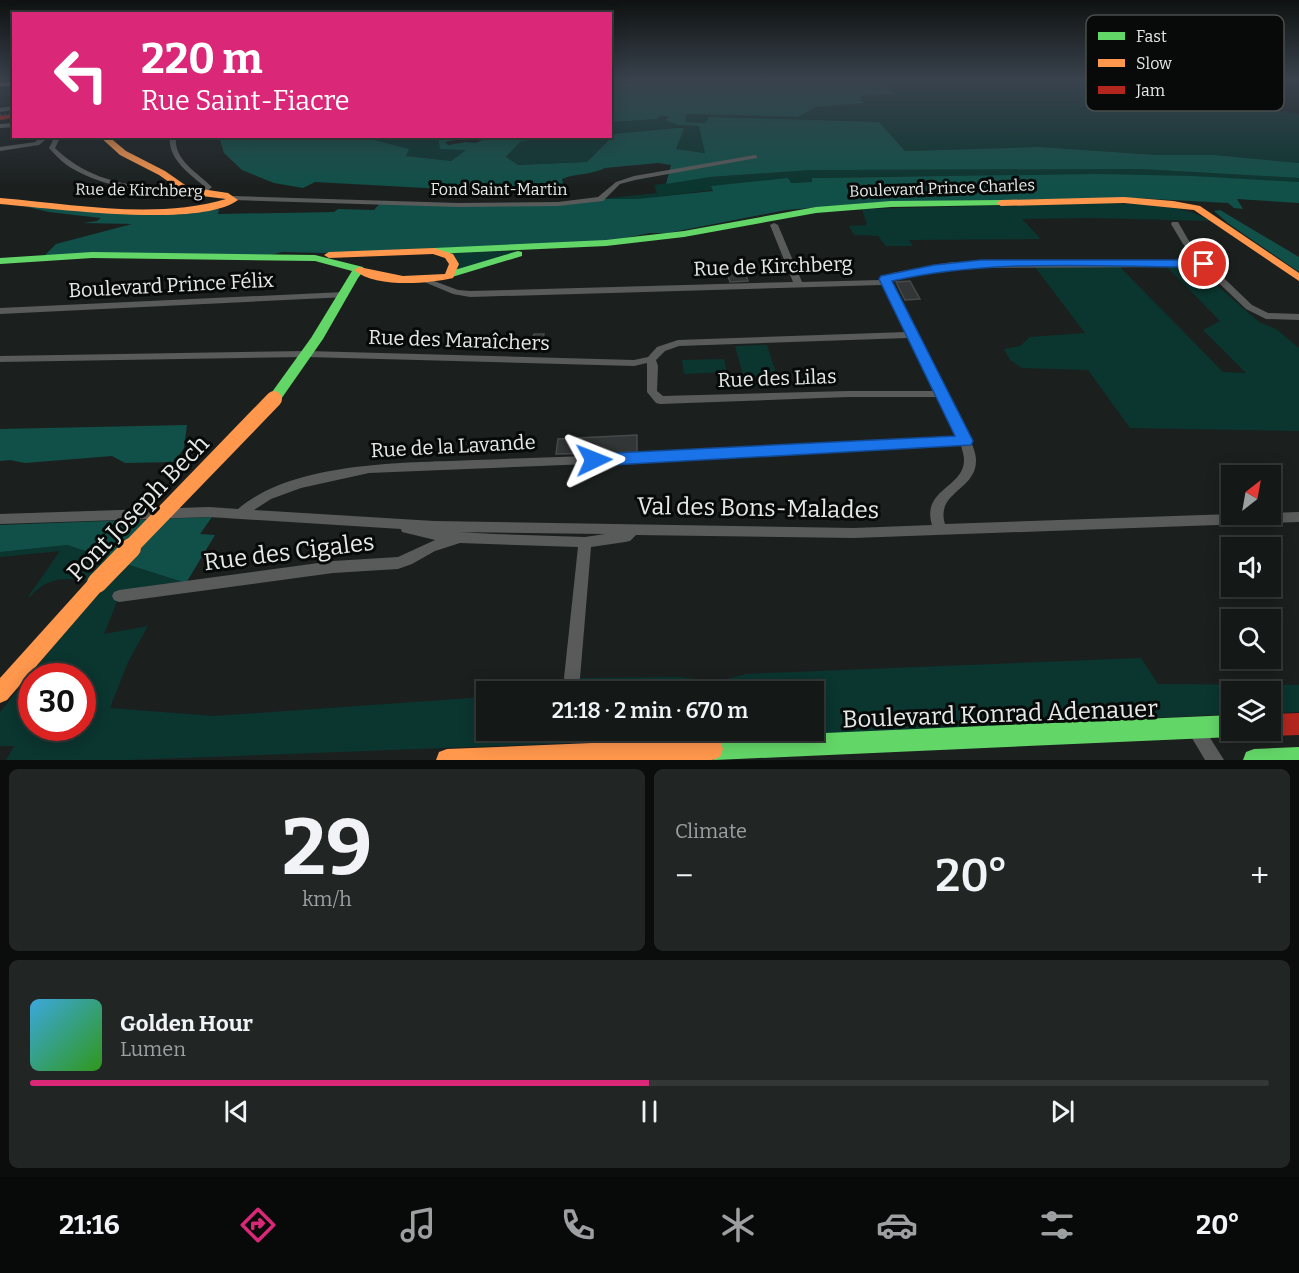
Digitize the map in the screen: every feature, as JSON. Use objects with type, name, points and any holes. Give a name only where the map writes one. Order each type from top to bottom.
[{"type":"main road","name":"Rue de Kirchberg","points":[[104,138],[111,147],[164,174],[190,191],[233,198]]},
{"type":"main road","name":"Rue de Kirchberg","points":[[0,201],[164,210],[212,208],[227,204],[233,198]]},
{"type":"main road","name":"Boulevard Prince Charles","points":[[450,279],[526,252],[674,235],[784,214],[851,206],[1075,200],[1179,204],[1197,208],[1299,278]]},
{"type":"main road","name":"Boulevard Prince Charles","points":[[434,251],[567,246]]},
{"type":"main road","name":"Rue de Kirchberg","points":[[260,258],[434,251]]},
{"type":"main road","points":[[434,251],[453,259],[450,279]]},
{"type":"main road","name":"Rue de Kirchberg","points":[[359,269],[381,256],[404,252]]},
{"type":"main road","name":"Rue de Kirchberg","points":[[0,261],[92,255],[325,260],[359,269],[374,276],[407,282],[450,279]]},
{"type":"main road","name":"Pont Joseph Bech","points":[[0,693],[97,583],[274,399],[307,354],[359,269]]},
{"type":"main road","points":[[346,291],[360,279],[374,276]]},
{"type":"main road","points":[[1281,725],[1299,724]]},
{"type":"main road","name":"Boulevard Konrad Adenauer","points":[[447,760],[1221,727]]},
{"type":"main road","points":[[1254,760],[1299,758]]},
{"type":"street","points":[[0,149],[37,144],[44,138]]},
{"type":"street","points":[[57,138],[52,148],[57,156],[90,174],[149,190],[180,186]]},
{"type":"street","points":[[172,138],[173,149],[184,165],[209,187],[202,193]]},
{"type":"street","name":"Fond Saint-Martin","points":[[233,198],[458,205],[558,204],[600,199],[618,183],[634,178],[755,157]]},
{"type":"street","points":[[1175,224],[1204,264],[1249,307],[1266,316],[1299,317]]},
{"type":"street","points":[[774,225],[799,285]]},
{"type":"street","name":"Rue de Kirchberg","points":[[450,279],[456,292],[470,294],[885,282],[885,279],[892,276],[962,264],[1204,264]]},
{"type":"street","points":[[885,282],[965,441],[970,461],[964,476],[936,505],[934,513],[940,529]]},
{"type":"street","name":"Boulevard Prince Félix","points":[[0,311],[346,291]]},
{"type":"street","name":"Rue des Maraîchers","points":[[0,359],[307,354],[634,363],[651,359],[662,349],[678,343],[912,335]]},
{"type":"street","name":"Rue des Lilas","points":[[651,359],[652,392],[660,400],[848,394],[941,394]]},
{"type":"street","name":"Rue de la Lavande","points":[[241,514],[255,502],[279,491],[325,477],[369,469],[965,441]]},
{"type":"street","name":"Val des Bons-Malades","points":[[0,519],[209,512],[392,523],[854,533],[1299,517]]},
{"type":"street","name":"Rue des Cigales","points":[[392,523],[422,533],[459,537],[585,542],[625,537],[633,529]]},
{"type":"street","name":"Rue des Cigales","points":[[119,596],[310,569],[398,563],[408,561],[431,547],[459,537]]},
{"type":"street","points":[[572,678],[585,542]]},
{"type":"street","points":[[1194,728],[1215,760]]},
{"type":"green space","points":[[612,115],[686,115],[686,122],[705,123],[709,117],[879,122],[905,151],[1039,147],[1157,155],[1215,155],[1299,163],[1299,178],[1141,169],[811,170],[710,177],[666,184],[671,165],[658,163],[605,168],[567,177],[562,179],[564,189],[462,190],[315,182],[303,188],[274,183],[242,170],[224,153],[219,138],[366,138],[409,149],[406,156],[451,161],[466,150],[440,149],[438,138],[456,140],[445,142],[448,145],[476,143],[488,138],[539,138],[520,142],[506,157],[518,165],[587,162],[615,134],[684,128],[676,149],[705,153],[699,126],[678,125],[665,120],[670,117],[660,116],[657,119],[612,122]]},
{"type":"green space","points":[[685,115],[1299,115],[1299,163],[1215,155],[1157,155],[1039,147],[905,151],[879,122],[710,117],[705,123],[686,122]]},
{"type":"green space","points":[[741,115],[801,115],[798,117]]},
{"type":"green space","points":[[660,116],[671,117],[678,125],[699,126],[706,153],[675,149],[615,134],[612,137],[612,122],[657,119]]},
{"type":"green space","points":[[365,138],[438,138],[440,149],[467,149],[451,161],[406,156],[408,150]]},
{"type":"green space","points":[[539,138],[611,138],[587,162],[518,165],[506,157],[520,142]]},
{"type":"green space","points":[[1141,169],[1299,178],[1299,182],[1138,176],[833,177],[812,178],[813,182],[712,186],[714,190],[636,199],[600,199],[657,193],[654,185],[710,177],[811,170]]},
{"type":"green space","points":[[1097,174],[1299,182],[1299,203],[1237,199],[1243,209],[1234,208],[1228,203],[1135,198],[882,202],[786,210],[668,233],[650,233],[610,241],[326,253],[282,252],[271,255],[42,258],[56,244],[132,224],[83,223],[97,221],[101,218],[49,212],[23,206],[189,212],[219,209],[218,214],[334,212],[338,209],[374,210],[381,202],[458,205],[558,204],[600,199],[636,199],[713,191],[711,186],[788,178],[791,183],[812,182],[812,178]]},
{"type":"green space","points":[[1097,203],[1170,207],[1211,221],[1022,219],[1041,239],[909,240],[913,246],[886,246],[878,236],[854,235],[849,226],[867,225],[862,209]]},
{"type":"green space","points":[[1220,210],[1299,257],[1299,272],[1229,224],[1214,211]]},
{"type":"green space","points":[[523,251],[456,272],[458,262],[451,252]]},
{"type":"green space","points":[[1165,265],[1187,266],[1204,274],[1259,322],[1276,329],[1299,348],[1299,431],[1130,428],[1088,370],[1022,368],[1010,360],[1004,349],[1020,346],[1030,337],[1085,333],[1035,267],[1120,267],[1223,372],[1246,373],[1203,330],[1220,321]]},
{"type":"green space","points":[[767,345],[780,386],[746,387],[735,346]]},
{"type":"green space","points":[[724,359],[727,372],[684,374],[682,360]]},
{"type":"green space","points":[[187,425],[184,448],[174,462],[125,463],[112,456],[25,463],[0,461],[0,429]]},
{"type":"green space","points":[[212,517],[200,534],[215,535],[186,583],[67,545],[0,552],[0,525]]},
{"type":"green space","points":[[67,545],[109,558],[87,581],[56,580],[28,597],[60,551],[0,557],[0,552]]},
{"type":"green space","points":[[128,564],[186,583],[120,594],[104,634],[148,626],[128,662],[110,708],[214,716],[476,698],[476,741],[629,741],[129,760],[6,760],[14,746],[0,746],[0,712],[18,690],[18,741],[96,741],[96,663],[40,663],[90,601]]},
{"type":"green space","points":[[1141,658],[1158,684],[1221,684],[1221,715],[824,734],[824,681],[720,681],[746,674]]},
{"type":"green space","points":[[680,677],[709,681],[579,681],[579,678]]},
{"type":"green space","points":[[1281,685],[1299,685],[1299,712],[1281,713]]},
{"type":"building","points":[[732,269],[744,269],[748,281],[730,282],[727,273],[733,273]]},
{"type":"building","points":[[910,281],[920,299],[905,300],[896,282]]},
{"type":"building","points":[[534,334],[544,334],[541,349],[528,349]]},
{"type":"building","points":[[637,435],[637,452],[556,454],[558,439]]},
{"type":"traffic: fast","points":[[434,251],[606,243],[684,234],[816,210],[891,204],[1001,203]]},
{"type":"traffic: fast","points":[[452,274],[518,254]]},
{"type":"traffic: fast","points":[[0,261],[92,255],[315,258],[359,269]]},
{"type":"traffic: fast","points":[[274,399],[317,339],[353,276],[359,270]]},
{"type":"traffic: fast","points":[[712,749],[1221,726]]},
{"type":"traffic: fast","points":[[1254,760],[1299,758]]},
{"type":"traffic: slow","points":[[0,201],[150,212],[209,207],[233,200],[225,195],[199,193],[185,189],[162,173],[123,153],[105,138]]},
{"type":"traffic: slow","points":[[1001,203],[1124,200],[1197,208],[1299,278]]},
{"type":"traffic: slow","points":[[329,255],[434,251],[449,256],[454,264],[449,276],[426,280],[392,279],[359,270]]},
{"type":"traffic: slow","points":[[97,583],[274,399]]},
{"type":"traffic: slow","points":[[0,693],[97,583]]},
{"type":"traffic: slow","points":[[447,760],[712,749]]},
{"type":"traffic: jam","points":[[0,118],[12,116]]},
{"type":"traffic: jam","points":[[1281,725],[1299,724]]},
{"type":"route","points":[[594,460],[965,441],[885,279],[952,265],[1204,264]]}]
